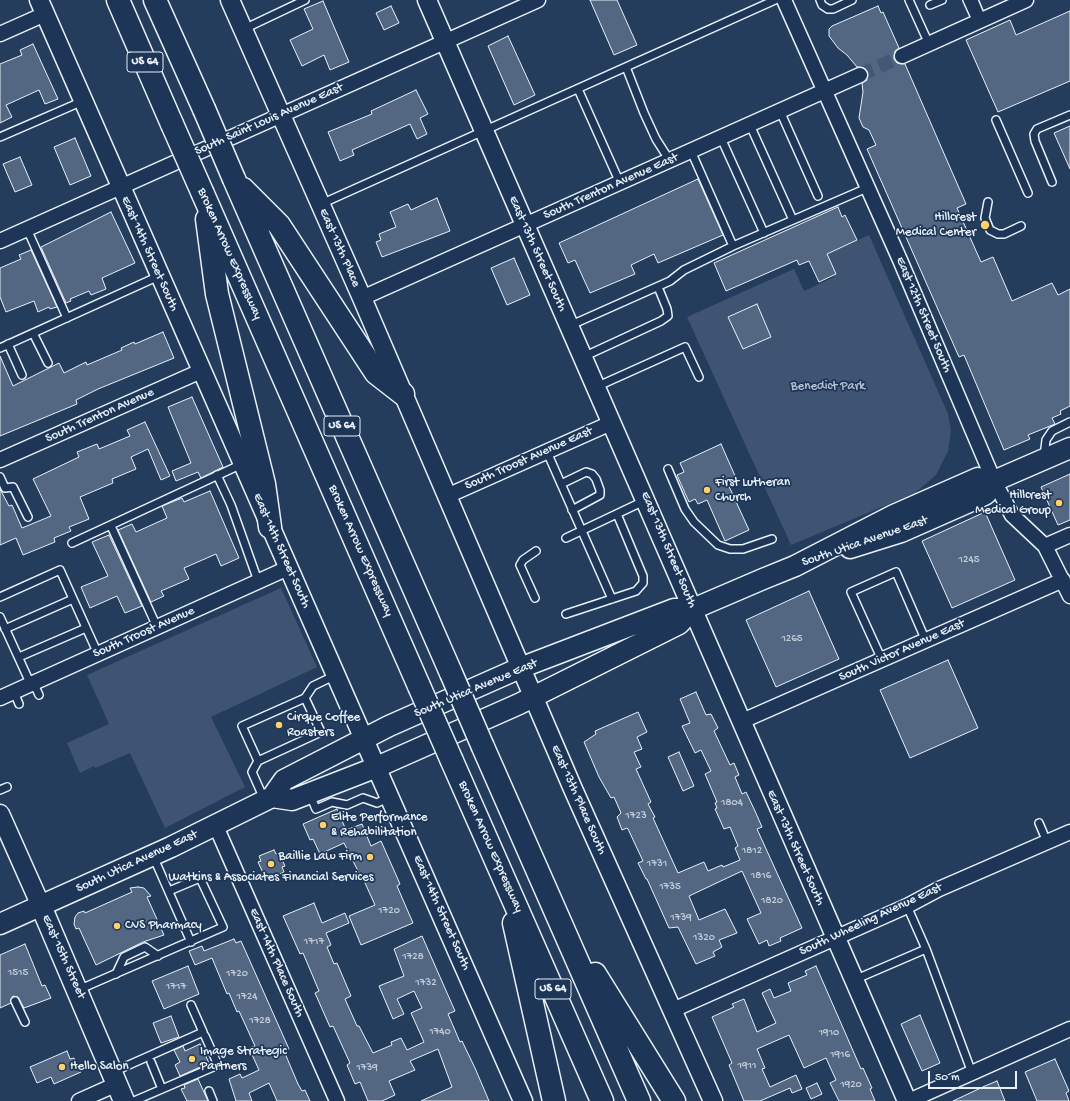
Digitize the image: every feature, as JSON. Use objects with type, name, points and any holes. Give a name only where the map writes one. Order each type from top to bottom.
[{"type":"highway","name":"Broken Arrow Expressway","points":[[118,0],[602,1101]]},
{"type":"highway","name":"US 64","points":[[155,0],[639,1101]]},
{"type":"highway","points":[[234,179],[279,225],[376,373],[403,394]]},
{"type":"highway","points":[[203,194],[217,294],[264,484],[270,527]]},
{"type":"highway","points":[[504,877],[554,1101]]},
{"type":"highway","points":[[555,911],[674,1101]]},
{"type":"main road","name":"South Utica Avenue East","points":[[0,924],[153,855],[268,799],[284,780],[364,737],[520,668],[674,609],[693,609],[795,566],[894,515],[978,478],[994,481],[1070,448]]},
{"type":"main road","name":"South Utica Avenue East","points":[[268,799],[292,800],[377,768],[533,698],[679,624],[693,609]]},
{"type":"main road","name":"East 15th Street","points":[[41,906],[118,1086]]},
{"type":"street","name":"East 13th Place","points":[[230,0],[362,298],[447,496]]},
{"type":"street","name":"East 13th Street South","points":[[427,0],[444,42],[646,500],[740,722],[908,1101]]},
{"type":"street","name":"South Saint Louis Avenue East","points":[[0,241],[538,0]]},
{"type":"street","name":"East 12th Street South","points":[[784,0],[994,481],[1012,515],[1045,546],[1070,596]]},
{"type":"street","points":[[902,56],[1026,0]]},
{"type":"street","points":[[0,34],[42,7]]},
{"type":"street","name":"East 14th Street South","points":[[42,7],[201,372],[364,737],[523,1101]]},
{"type":"street","name":"South Trenton Avenue East","points":[[362,298],[860,75]]},
{"type":"street","name":"South Trenton Avenue","points":[[0,460],[201,372]]},
{"type":"street","name":"South Troost Avenue East","points":[[447,496],[611,423]]},
{"type":"street","name":"East 13th Place South","points":[[447,496],[533,698],[713,1101]]},
{"type":"street","points":[[1045,546],[1070,535]]},
{"type":"street","name":"South Troost Avenue","points":[[0,698],[17,698],[98,654],[288,568]]},
{"type":"street","name":"South Victor Avenue East","points":[[740,722],[1063,580]]},
{"type":"street","name":"East 15th Street","points":[[0,814],[41,906]]},
{"type":"street","name":"East 14th Place South","points":[[216,824],[337,1101]]},
{"type":"street","name":"South Wheeling Avenue East","points":[[673,1010],[907,906],[939,889],[1070,832]]},
{"type":"street","points":[[908,1101],[1070,1029]]},
{"type":"street","points":[[79,1101],[118,1086]]},
{"type":"lane","points":[[243,29],[305,0]]},
{"type":"lane","points":[[320,204],[775,0]]},
{"type":"lane","points":[[820,0],[822,5],[828,9],[833,9],[852,0]]},
{"type":"lane","points":[[910,0],[929,44]]},
{"type":"lane","points":[[930,5],[942,0]]},
{"type":"lane","points":[[967,0],[980,21]]},
{"type":"lane","points":[[974,0],[980,21]]},
{"type":"lane","points":[[626,67],[656,139],[670,161]]},
{"type":"lane","points":[[578,88],[620,183]]},
{"type":"lane","points":[[0,137],[83,101]]},
{"type":"lane","points":[[780,112],[818,196]]},
{"type":"lane","points":[[1052,182],[1035,141],[1034,134],[1037,129],[1070,114]]},
{"type":"lane","points":[[996,120],[1028,193]]},
{"type":"lane","points":[[750,125],[793,220]]},
{"type":"lane","points":[[721,138],[764,233]]},
{"type":"lane","points":[[692,151],[733,246]]},
{"type":"lane","points":[[569,326],[658,287],[670,281],[684,270],[733,246],[867,188]]},
{"type":"lane","points":[[988,202],[985,218],[990,230],[998,234],[1004,234],[1021,226]]},
{"type":"lane","points":[[26,229],[67,318]]},
{"type":"lane","points":[[0,348],[159,276]]},
{"type":"lane","points":[[582,357],[661,321],[668,316],[667,309],[658,287]]},
{"type":"lane","points":[[33,333],[48,363]]},
{"type":"lane","points":[[8,344],[22,375]]},
{"type":"lane","points":[[596,387],[685,346],[699,377]]},
{"type":"lane","points":[[1044,459],[1046,440],[1052,431],[1070,422]]},
{"type":"lane","points":[[547,452],[612,599]]},
{"type":"lane","points":[[72,543],[242,464]]},
{"type":"lane","points":[[668,469],[685,509],[694,522],[718,545],[730,549],[743,549],[772,539]]},
{"type":"lane","points":[[561,484],[586,472],[592,474],[596,479],[600,490],[600,495],[572,510]]},
{"type":"lane","points":[[217,476],[231,505],[258,581]]},
{"type":"lane","points":[[0,477],[5,488],[13,487],[28,517]]},
{"type":"lane","points":[[566,538],[646,500]]},
{"type":"lane","points":[[566,614],[636,591],[643,583],[643,576],[617,514]]},
{"type":"lane","points":[[111,526],[157,627]]},
{"type":"lane","points":[[535,598],[520,564],[523,560],[536,551]]},
{"type":"lane","points":[[0,597],[60,570],[98,654]]},
{"type":"lane","points":[[882,660],[851,592],[896,572],[926,641]]},
{"type":"lane","points":[[6,629],[73,599]]},
{"type":"lane","points":[[0,617],[34,688]]},
{"type":"lane","points":[[19,657],[86,628]]},
{"type":"lane","points":[[258,761],[242,726],[305,698],[313,686],[336,675]]},
{"type":"lane","points":[[268,799],[252,772],[258,761],[320,732],[305,698]]},
{"type":"lane","points":[[309,793],[316,809],[332,802],[347,805],[363,798],[377,803],[390,797]]},
{"type":"lane","points":[[1038,823],[1047,842]]},
{"type":"lane","points":[[153,855],[191,942]]},
{"type":"lane","points":[[78,990],[191,942],[222,927],[200,878],[169,892]]},
{"type":"lane","points":[[907,906],[926,949],[972,1073]]},
{"type":"lane","points":[[116,974],[124,957],[145,947],[158,956]]},
{"type":"lane","points":[[854,980],[926,949]]},
{"type":"lane","points":[[16,1001],[25,1022]]},
{"type":"lane","points":[[118,1086],[203,1032],[191,1005]]},
{"type":"lane","points":[[134,1101],[218,1065],[206,1036]]},
{"type":"lane","points":[[150,1062],[162,1089]]},
{"type":"lane","points":[[209,1091],[213,1101]]},
{"type":"green space","name":"Benedict Park","points":[[869,235],[948,414],[951,431],[948,451],[936,475],[915,493],[791,545],[687,317],[794,269],[804,291],[834,277],[825,255]]},
{"type":"green space","points":[[281,588],[317,667],[211,717],[245,787],[165,828],[130,753],[95,768],[94,766],[80,773],[67,743],[109,724],[87,675]]},
{"type":"building","points":[[590,0],[617,0],[637,45],[614,55]]},
{"type":"building","points":[[323,1],[349,62],[330,70],[324,55],[302,66],[290,40],[313,29],[304,9]]},
{"type":"building","points":[[391,6],[399,23],[384,30],[376,13]]},
{"type":"building","points":[[878,6],[881,13],[883,12],[899,48],[895,51],[894,59],[897,63],[905,64],[966,204],[957,208],[981,262],[993,257],[1012,301],[1052,283],[1058,295],[1070,289],[1070,406],[1060,411],[1061,414],[1052,418],[1055,424],[1028,435],[1030,439],[1004,450],[964,355],[959,357],[867,149],[876,145],[869,130],[863,127],[859,118],[863,92],[862,83],[867,80],[868,72],[865,68],[857,67],[847,55],[838,48],[829,36],[829,29],[832,26]]},
{"type":"building","points":[[1070,11],[1070,81],[998,112],[966,40],[1010,20],[1016,35]]},
{"type":"building","points":[[508,36],[535,95],[514,105],[488,46]]},
{"type":"building","points":[[33,44],[58,99],[45,104],[39,90],[6,105],[12,117],[0,123],[0,64],[22,55],[20,50]]},
{"type":"building","points":[[416,90],[428,114],[420,118],[427,134],[417,139],[410,124],[352,150],[354,155],[340,161],[328,132],[372,114],[371,111]]},
{"type":"building","points":[[1070,126],[1070,169],[1054,133]]},
{"type":"building","points":[[75,138],[91,176],[70,185],[54,147]]},
{"type":"building","points":[[20,157],[32,185],[15,192],[3,164]]},
{"type":"building","points":[[698,179],[723,235],[658,263],[654,254],[631,265],[635,274],[590,293],[575,260],[568,263],[559,243]]},
{"type":"building","points":[[437,198],[450,231],[382,257],[376,242],[381,240],[379,234],[396,227],[390,212],[408,204],[411,210]]},
{"type":"building","points":[[838,207],[842,217],[845,215],[857,240],[827,254],[836,274],[819,282],[809,261],[799,265],[797,260],[726,291],[714,263]]},
{"type":"building","points":[[111,212],[135,263],[102,278],[106,289],[91,295],[89,291],[70,299],[71,301],[66,303],[41,247]]},
{"type":"building","points":[[31,250],[57,307],[50,309],[49,307],[38,312],[34,301],[6,312],[0,297],[0,268],[21,259],[19,255]]},
{"type":"building","points":[[514,258],[530,295],[507,305],[491,268]]},
{"type":"building","points":[[757,304],[771,337],[743,349],[728,317]]},
{"type":"building","points":[[163,332],[174,358],[98,389],[76,400],[77,404],[0,436],[0,356],[13,386],[59,363],[64,373],[86,362],[87,365],[122,350],[121,348],[134,342],[135,344]]},
{"type":"building","points":[[192,397],[223,467],[201,478],[198,472],[176,481],[172,471],[191,463],[168,407]]},
{"type":"building","points":[[145,422],[170,476],[161,480],[148,449],[131,457],[136,469],[112,479],[113,483],[80,497],[89,519],[69,527],[71,531],[54,538],[55,542],[23,555],[16,538],[0,545],[0,489],[9,506],[12,505],[22,528],[51,516],[33,479],[79,457],[77,452],[97,444],[99,449],[130,436],[127,430]]},
{"type":"building","name":"First Lutheran Church","points":[[721,444],[736,478],[727,482],[749,530],[725,541],[707,500],[698,504],[695,499],[689,502],[677,475],[684,472],[680,463]]},
{"type":"building","name":"Hillcrest Medical Group","points":[[1070,474],[1070,520],[1058,525],[1041,487]]},
{"type":"building","points":[[210,491],[239,558],[221,566],[216,554],[184,568],[189,579],[161,591],[164,596],[151,602],[118,530],[132,524],[136,532],[167,518],[162,506],[182,498],[184,502]]},
{"type":"building","points":[[985,512],[1015,580],[952,608],[922,541]]},
{"type":"building","points":[[109,535],[142,606],[125,613],[117,596],[90,608],[81,587],[108,576],[92,542]]},
{"type":"building","points":[[809,591],[839,659],[776,687],[746,620]]},
{"type":"building","points":[[948,660],[978,728],[910,758],[880,690]]},
{"type":"building","points":[[696,692],[706,715],[711,714],[718,728],[714,731],[730,765],[734,763],[739,775],[735,777],[742,794],[746,792],[755,811],[762,827],[757,829],[802,928],[780,938],[781,941],[769,946],[767,940],[759,944],[747,919],[761,913],[742,871],[689,896],[699,920],[725,909],[737,933],[719,940],[722,947],[713,952],[715,956],[696,964],[678,927],[669,928],[647,879],[638,863],[643,861],[628,829],[622,830],[617,817],[621,813],[614,797],[611,798],[599,777],[584,742],[596,734],[595,731],[638,712],[647,732],[637,737],[642,749],[634,752],[641,767],[636,769],[651,802],[648,804],[655,817],[653,818],[678,873],[704,862],[708,871],[740,860],[735,848],[738,846],[730,827],[724,829],[715,809],[717,808],[715,803],[717,802],[705,774],[711,771],[701,750],[695,753],[682,726],[690,723],[680,699]]},
{"type":"building","points":[[679,752],[694,786],[683,791],[668,757]]},
{"type":"building","points":[[337,809],[346,830],[362,824],[371,846],[381,841],[400,884],[397,886],[413,923],[361,945],[349,916],[375,905],[361,874],[360,875],[344,843],[320,854],[313,839],[310,840],[303,824]]},
{"type":"building","name":"Watkins & Associates Financial Services","points":[[274,850],[276,854],[279,853],[285,866],[282,867],[284,872],[269,879],[266,874],[264,875],[258,862],[261,861],[259,856]]},
{"type":"building","name":"CVS Pharmacy","points":[[130,888],[144,888],[151,896],[147,897],[164,935],[143,942],[96,965],[79,928],[76,929],[74,924],[75,917],[78,913],[84,911],[85,913],[132,892]]},
{"type":"building","points":[[314,903],[322,923],[345,913],[349,923],[326,933],[331,945],[327,947],[334,964],[337,963],[351,996],[345,999],[357,1026],[359,1026],[373,1053],[392,1045],[391,1042],[401,1038],[407,1050],[424,1042],[411,1013],[422,1008],[414,991],[397,999],[404,1014],[393,1019],[379,986],[404,976],[394,949],[422,936],[455,1011],[448,1014],[460,1042],[462,1041],[475,1068],[489,1101],[421,1101],[452,1087],[438,1049],[410,1061],[415,1070],[389,1081],[395,1095],[382,1101],[368,1101],[360,1082],[355,1084],[347,1065],[350,1063],[333,1026],[330,1027],[315,993],[319,991],[303,953],[300,954],[283,916]]},
{"type":"building","points":[[234,939],[236,943],[241,941],[289,1049],[284,1051],[298,1084],[302,1091],[305,1090],[310,1101],[277,1101],[269,1083],[249,1093],[252,1101],[236,1101],[229,1079],[240,1074],[242,1078],[259,1070],[249,1048],[255,1046],[239,1011],[237,1012],[229,993],[227,994],[212,958],[195,965],[189,951],[202,946],[204,951]]},
{"type":"building","points":[[25,944],[42,986],[45,985],[51,998],[24,1008],[18,997],[13,996],[11,1003],[0,1008],[0,955]]},
{"type":"building","points":[[188,966],[199,994],[164,1009],[152,981]]},
{"type":"building","points":[[816,966],[861,1069],[863,1068],[872,1088],[870,1089],[875,1101],[839,1101],[830,1083],[836,1080],[826,1058],[804,1068],[789,1035],[757,1049],[765,1068],[762,1069],[770,1087],[796,1075],[802,1089],[792,1093],[790,1088],[760,1101],[744,1101],[729,1065],[732,1063],[712,1017],[734,1007],[732,1004],[744,999],[757,1032],[776,1023],[762,993],[770,989],[774,998],[791,991],[788,983],[807,975],[805,971]]},
{"type":"building","points":[[920,1015],[940,1063],[922,1071],[901,1024]]},
{"type":"building","points":[[171,1016],[179,1037],[161,1043],[153,1023]]},
{"type":"building","name":"Image Strategic Partners","points":[[200,1044],[209,1063],[180,1076],[175,1065],[180,1062],[174,1050],[183,1046],[185,1051]]},
{"type":"building","name":"Hello Salon","points":[[67,1051],[70,1059],[74,1058],[81,1072],[54,1084],[51,1077],[37,1083],[30,1067]]},
{"type":"building","points":[[1055,1059],[1069,1091],[1066,1093],[1069,1101],[1037,1101],[1025,1072]]},
{"type":"building","points":[[198,1079],[208,1101],[187,1101],[181,1089],[185,1088],[184,1085]]},
{"type":"building","points":[[997,1081],[1005,1101],[953,1101],[985,1086]]},
{"type":"building","points":[[817,1083],[822,1094],[811,1099],[806,1088]]},
{"type":"tunnel","points":[[860,75],[902,56]]},
{"type":"place","name":"Hillcrest Medical Center","points":[[985,225]]},
{"type":"place","name":"First Lutheran Church","points":[[707,490]]},
{"type":"place","name":"Hillcrest Medical Group","points":[[1059,503]]},
{"type":"place","name":"Cirque Coffee Roasters","points":[[279,725]]},
{"type":"place","name":"Elite Performance & Rehabilitation","points":[[323,825]]},
{"type":"place","name":"Baillie Law Firm","points":[[370,857]]},
{"type":"place","name":"Watkins & Associates Financial Services","points":[[271,864]]},
{"type":"place","name":"CVS Pharmacy","points":[[117,926]]},
{"type":"place","name":"Image Strategic Partners","points":[[192,1059]]},
{"type":"place","name":"Hello Salon","points":[[62,1067]]}]
